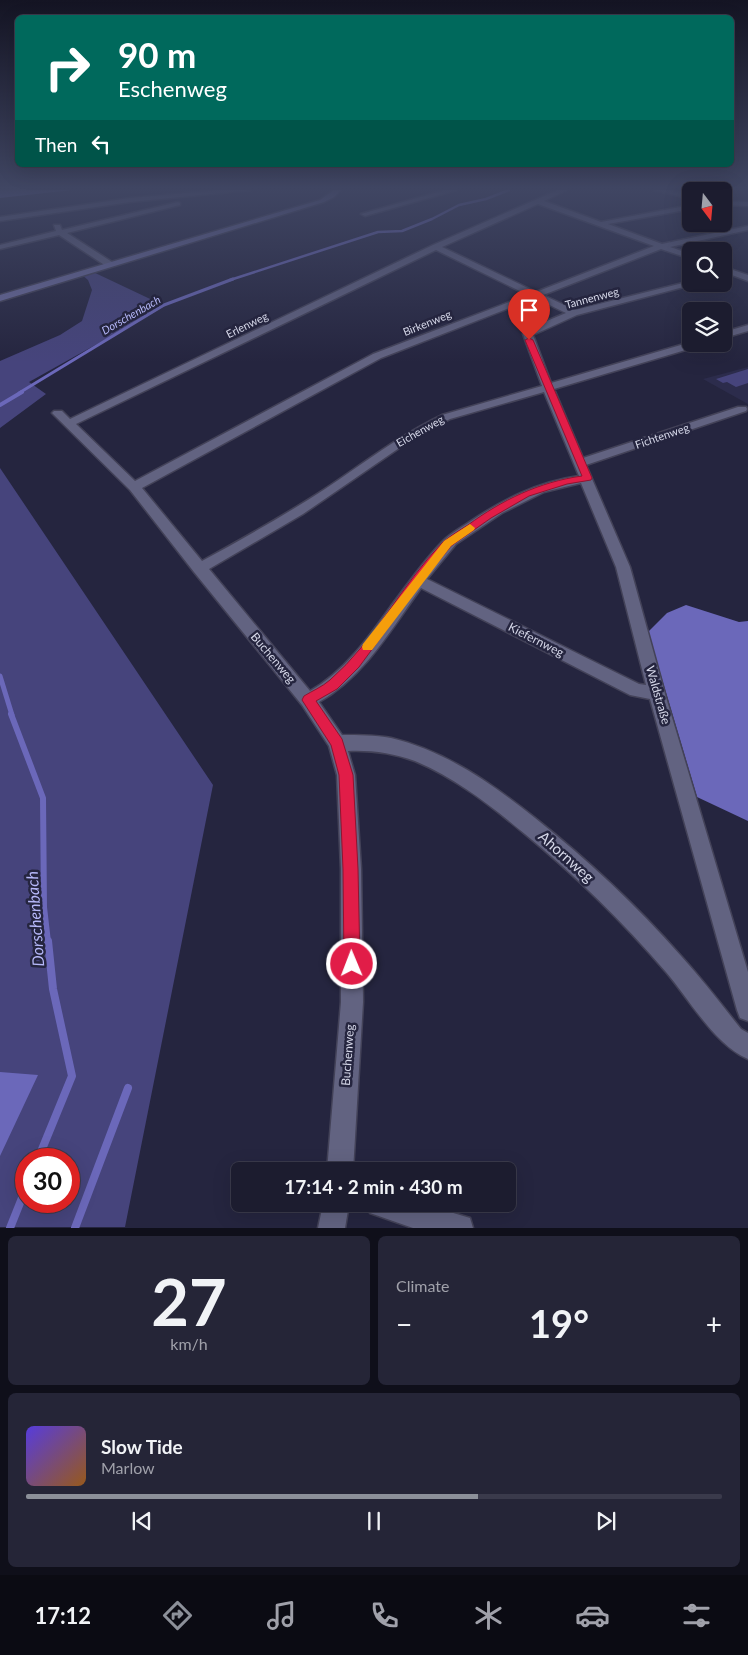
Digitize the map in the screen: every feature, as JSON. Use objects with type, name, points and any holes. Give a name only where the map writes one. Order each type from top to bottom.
[{"type":"street","points":[[83,247],[109,264]]},
{"type":"street","points":[[0,298],[165,247]]},
{"type":"street","name":"Erlenweg","points":[[63,419],[435,247]]},
{"type":"street","points":[[437,247],[574,313]]},
{"type":"street","name":"Birkenweg","points":[[134,487],[377,356],[659,247]]},
{"type":"street","points":[[665,247],[682,254]]},
{"type":"street","points":[[732,271],[748,268]]},
{"type":"street","points":[[732,274],[748,278]]},
{"type":"street","name":"Tannenweg","points":[[548,388],[528,334],[533,330],[574,313],[682,286]]},
{"type":"street","points":[[732,333],[748,328]]},
{"type":"street","name":"Eichenweg","points":[[199,569],[288,519],[420,428],[446,417],[682,348]]},
{"type":"street","name":"Waldstraße","points":[[548,388],[623,568],[657,694],[748,1010]]},
{"type":"street","name":"Fichtenweg","points":[[308,700],[332,685],[355,664],[418,580],[448,544],[488,515],[525,494],[566,481],[584,471],[742,409]]},
{"type":"street","name":"Buchenweg","points":[[63,419],[134,487],[199,569],[308,700],[337,743],[346,775],[351,869],[352,1002],[341,1162]]},
{"type":"street","name":"Kiefernweg","points":[[418,580],[636,690],[657,694]]},
{"type":"street","name":"Ahornweg","points":[[337,743],[356,742],[397,747],[443,765],[487,790],[553,844],[596,884],[664,952],[733,1037],[748,1048]]},
{"type":"street","points":[[331,1228],[334,1212]]},
{"type":"street","points":[[406,1212],[460,1228]]},
{"type":"shaded area","points":[[91,271],[165,306],[29,382],[46,394],[0,428],[0,361],[60,335],[82,321],[92,290],[88,280],[81,274]]},
{"type":"shaded area","points":[[748,367],[748,404],[703,379]]},
{"type":"shaded area","points":[[748,369],[748,383],[736,387],[716,379]]},
{"type":"shaded area","points":[[0,468],[213,785],[125,1227],[0,1227]]},
{"type":"shaded area","points":[[686,605],[739,622],[748,621],[748,821],[697,797],[648,632],[667,613]]},
{"type":"shaded area","points":[[0,1072],[38,1075],[0,1156]]},
{"type":"waterway","name":"Dorschenbach","points":[[232,279],[331,247]]},
{"type":"waterway","name":"Dorschenbach","points":[[19,393],[164,305],[232,279]]},
{"type":"waterway","name":"Dorschenbach","points":[[0,405],[22,392]]},
{"type":"waterway","name":"Dorschenbach","points":[[0,676],[12,715]]},
{"type":"waterway","name":"Dorschenbach","points":[[11,714],[43,798],[44,907],[48,942]]},
{"type":"waterway","name":"Dorschenbach","points":[[43,1148],[72,1076],[53,989],[48,941]]},
{"type":"waterway","name":"Dorschenbach","points":[[75,1228],[128,1088]]},
{"type":"waterway","name":"Dorschenbach","points":[[10,1228],[16,1213]]},
{"type":"slow traffic","points":[[368,647],[418,580],[448,544],[470,528]]},
{"type":"route","points":[[352,964],[351,869],[346,775],[337,743],[308,700],[332,685],[355,664],[418,580],[448,544],[488,515],[525,494],[566,481],[587,478],[529,340]]}]
